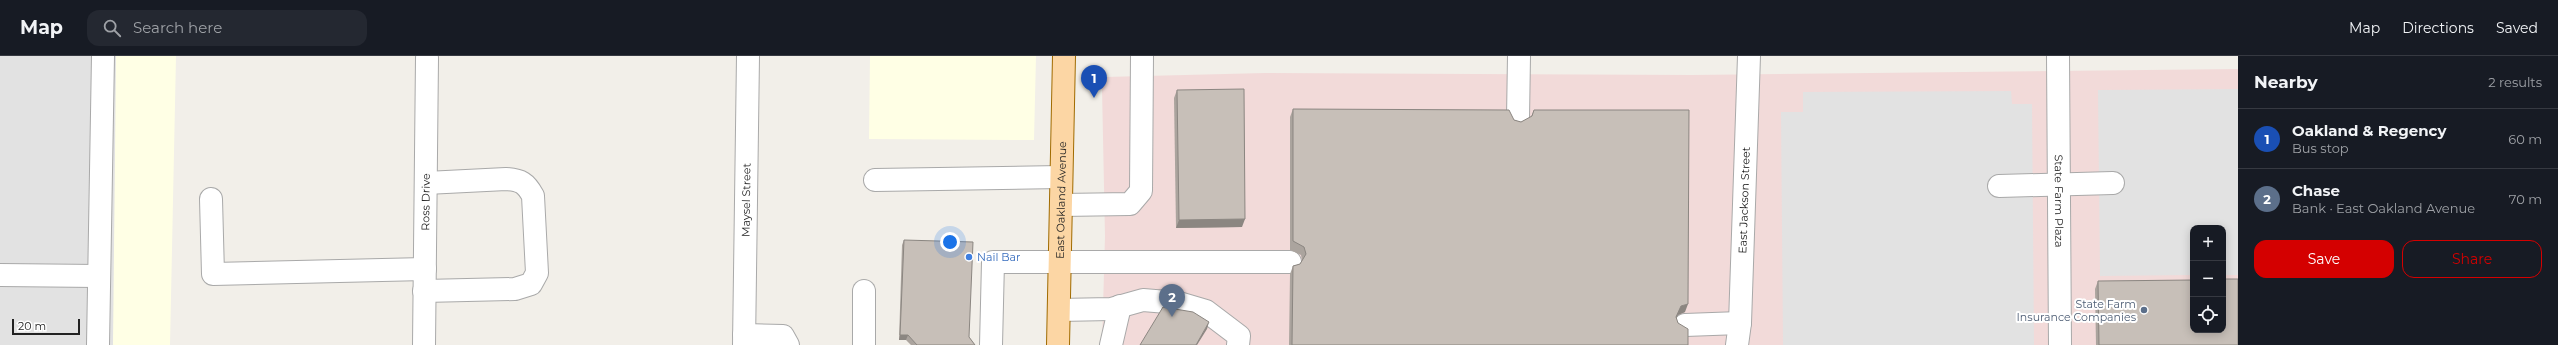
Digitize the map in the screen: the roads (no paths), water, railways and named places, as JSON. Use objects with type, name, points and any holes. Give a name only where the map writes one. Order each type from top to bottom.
[{"type":"main road","name":"East Oakland Avenue","points":[[1058,345],[1064,56]]},
{"type":"street","points":[[98,345],[103,56]]},
{"type":"street","name":"Maysel Street","points":[[744,340],[748,56]]},
{"type":"street","points":[[1061,205],[1130,204],[1141,191],[1142,56]]},
{"type":"street","points":[[1518,118],[1519,56]]},
{"type":"street","name":"East Jackson Street","points":[[1737,345],[1740,323],[1749,56]]},
{"type":"street","name":"State Farm Plaza","points":[[2058,56],[2060,345]]},
{"type":"street","name":"Ross Drive","points":[[424,345],[427,58]]},
{"type":"street","points":[[875,180],[1061,177]]},
{"type":"street","points":[[424,291],[515,289],[531,284],[537,273],[533,196],[527,185],[519,180],[506,179],[426,183]]},
{"type":"street","points":[[2000,186],[2113,183]]},
{"type":"street","points":[[211,199],[214,274],[425,269]]},
{"type":"street","points":[[992,345],[993,262],[1290,262]]},
{"type":"street","points":[[0,275],[98,276]]},
{"type":"street","points":[[864,291],[864,345]]},
{"type":"street","points":[[1059,310],[1111,309],[1143,300],[1179,303],[1206,311],[1239,336],[1238,345]]},
{"type":"street","points":[[1111,345],[1120,306]]},
{"type":"street","points":[[1685,324],[1740,323]]},
{"type":"street","points":[[744,340],[783,336],[788,345]]},
{"type":"place","name":"Oakland & Regency","points":[[1094,98]]},
{"type":"place","name":"Nail Bar","points":[[969,257]]},
{"type":"place","name":"State Farm Insurance Companies","points":[[2144,310]]},
{"type":"place","name":"Chase","points":[[1172,317]]}]
